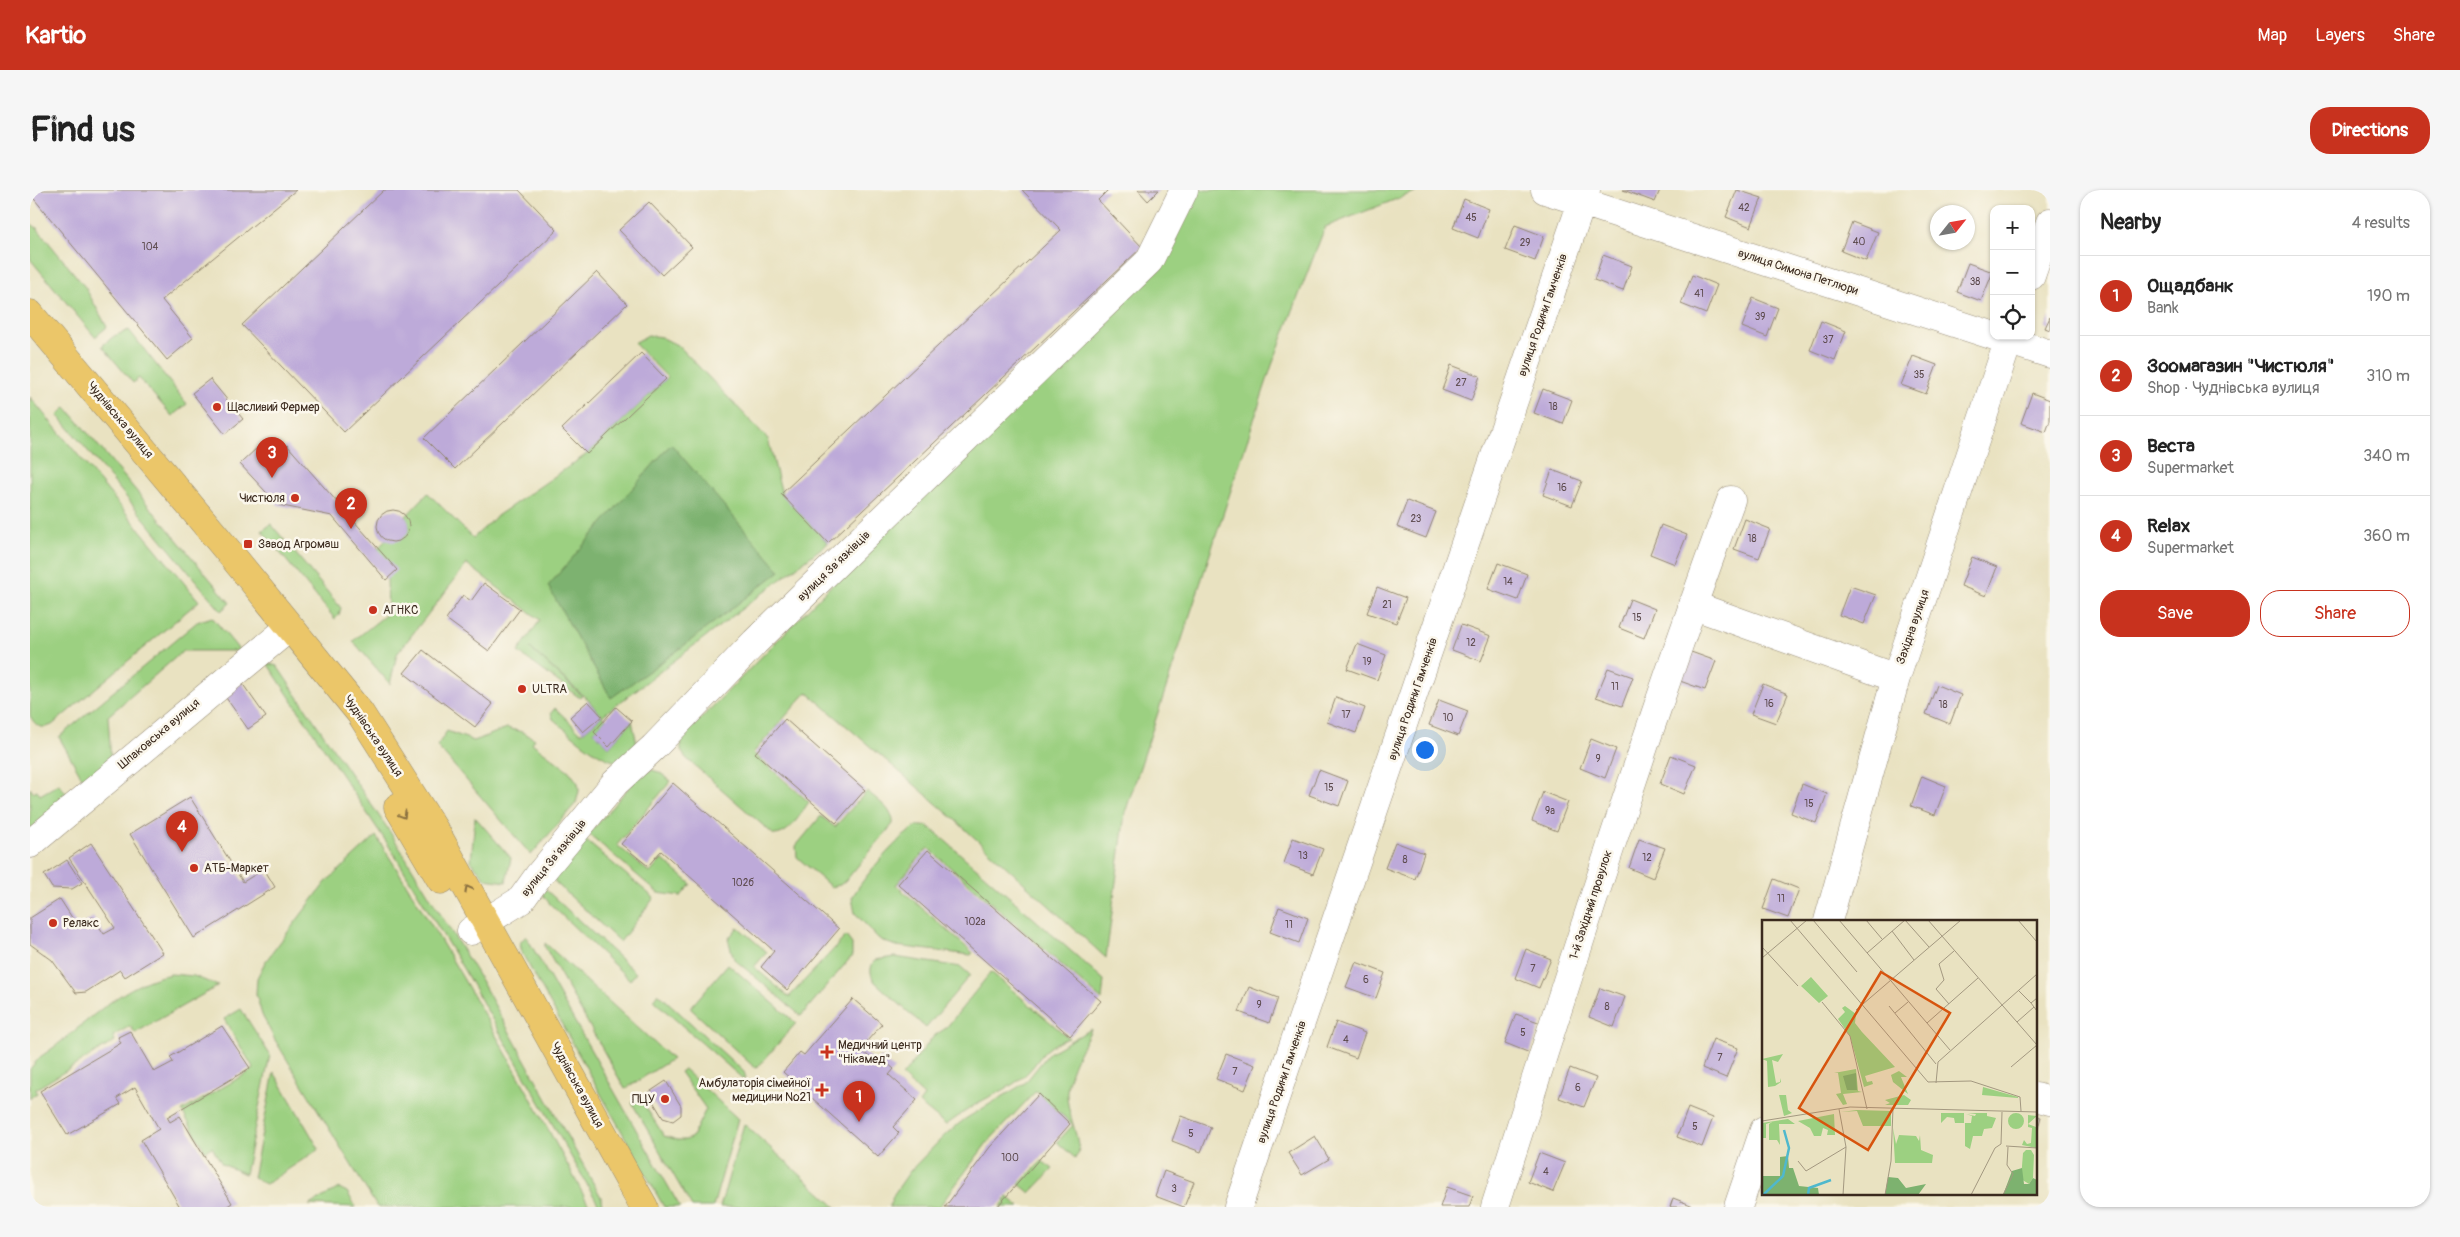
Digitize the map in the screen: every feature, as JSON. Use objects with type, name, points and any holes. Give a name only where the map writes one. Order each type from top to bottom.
[{"type":"main road","name":"Чуднівська вулиця","points":[[30,314],[284,632]]},
{"type":"main road","name":"Чуднівська вулиця","points":[[30,336],[284,632],[371,730],[437,834],[478,927],[639,1207]]},
{"type":"street","name":"вулиця Звʼязківців","points":[[478,927],[521,900],[538,874],[615,783],[654,747],[755,642],[1148,261],[1184,190]]},
{"type":"street","name":"вулиця Симона Петлюри","points":[[1545,190],[1584,196],[1990,332]]},
{"type":"street","name":"вулиця Родини Гамченків","points":[[1238,1207],[1584,196]]},
{"type":"street","points":[[2035,265],[2050,222]]},
{"type":"street","name":"Західна вулиця","points":[[1828,920],[1896,678],[2010,340]]},
{"type":"street","name":"вулиця Симона Петлюри","points":[[2013,340],[2050,354]]},
{"type":"street","name":"1-й Західний провулок","points":[[1495,1207],[1610,846],[1692,606],[1731,500]]},
{"type":"street","points":[[1692,606],[1896,678]]},
{"type":"street","name":"Шпаковська вулиця","points":[[30,844],[243,664],[284,632]]},
{"type":"street","points":[[1738,1207],[1762,1136]]},
{"type":"green space","points":[[1184,190],[1420,190],[1325,227],[1272,365],[1125,813],[1106,958],[953,818],[807,692],[753,753],[809,802],[790,828],[780,834],[774,835],[686,758],[681,751],[681,739],[1149,261]]},
{"type":"green space","points":[[30,223],[37,228],[85,287],[107,327],[95,337],[30,259]]},
{"type":"green space","points":[[129,330],[187,404],[172,416],[139,378],[133,383],[102,346],[114,336]]},
{"type":"green space","points":[[648,335],[661,337],[679,346],[768,439],[782,494],[828,543],[602,716],[588,700],[530,648],[582,696],[580,698],[518,652],[540,620],[467,564],[397,654],[390,684],[353,641],[388,613],[387,578],[378,548],[386,540],[398,541],[404,537],[409,527],[406,516],[428,493],[473,538],[497,516],[587,454],[666,379],[667,377],[634,343]]},
{"type":"green space","points":[[30,397],[199,601],[52,725],[44,727],[36,725],[30,716]]},
{"type":"green space","points":[[66,407],[230,603],[221,611],[58,415]]},
{"type":"green space","points":[[671,444],[780,571],[677,651],[611,698],[548,586]]},
{"type":"green space","points":[[271,524],[341,608],[339,615],[335,619],[262,531]]},
{"type":"green space","points":[[212,617],[240,651],[183,651],[108,716],[111,762],[85,783],[59,737],[197,622]]},
{"type":"green space","points":[[267,663],[277,666],[390,832],[478,975],[601,1197],[602,1207],[600,1207],[464,970],[391,849]]},
{"type":"green space","points":[[555,708],[580,732],[583,732],[602,716],[606,719],[594,732],[609,747],[632,721],[638,748],[618,761],[604,757],[594,752],[553,719],[551,713]]},
{"type":"green space","points":[[507,728],[522,732],[535,739],[532,743],[569,771],[578,783],[579,791],[576,803],[531,855],[437,746],[447,731],[474,741]]},
{"type":"green space","points":[[652,770],[659,772],[671,781],[617,845],[650,873],[662,859],[691,884],[681,896],[658,893],[589,834],[641,773]]},
{"type":"green space","points":[[59,784],[69,797],[30,830],[30,788],[33,792],[37,790],[40,795]]},
{"type":"green space","points":[[867,791],[888,810],[893,819],[893,824],[847,879],[840,885],[831,887],[797,857],[796,846],[821,816],[835,827]]},
{"type":"green space","points":[[475,817],[511,858],[506,882],[486,879],[471,862]]},
{"type":"green space","points":[[918,826],[927,826],[933,830],[1104,980],[1102,1000],[928,848],[896,885],[973,953],[971,955],[896,946],[878,938],[855,913],[852,898],[863,880],[882,858],[902,837]]},
{"type":"green space","points":[[376,836],[487,1019],[590,1207],[377,1207],[275,1040],[262,1015],[256,994],[257,978],[265,962],[326,882]]},
{"type":"green space","points":[[584,839],[654,898],[620,942],[555,882],[554,877]]},
{"type":"green space","points":[[545,889],[636,973],[630,980],[550,904],[543,895]]},
{"type":"green space","points":[[738,927],[767,952],[754,967],[789,997],[846,936],[852,944],[852,956],[801,1016],[734,959],[728,939]]},
{"type":"green space","points":[[526,936],[680,1207],[664,1207],[522,953],[520,943]]},
{"type":"green space","points":[[545,943],[672,1059],[625,1089],[545,947]]},
{"type":"green space","points":[[895,957],[961,967],[970,975],[926,1028],[875,982],[872,977],[871,968],[875,960]]},
{"type":"green space","points":[[728,964],[796,1023],[758,1067],[755,1068],[690,1008]]},
{"type":"green space","points":[[991,972],[1069,1038],[1045,1051],[1032,1068],[1014,1084],[978,1103],[946,1125],[919,1103],[924,1096],[902,1076],[934,1036],[946,1028]]},
{"type":"green space","points":[[171,974],[194,976],[218,986],[135,1033],[130,1026],[113,1036],[115,1041],[36,1089],[37,1093],[30,1098],[30,1069],[40,1057],[118,997],[152,979]]},
{"type":"green space","points":[[658,993],[744,1072],[746,1078],[743,1079],[653,1000]]},
{"type":"green space","points":[[241,1009],[270,1055],[245,1174],[222,1164],[212,1147],[205,1151],[182,1111],[254,1069],[224,1019]]},
{"type":"green space","points":[[1091,1029],[1075,1061],[1067,1087],[1069,1110],[1077,1138],[1079,1153],[1075,1158],[1057,1142],[1073,1125],[1036,1091],[986,1144],[939,1207],[889,1207],[894,1194],[910,1171],[946,1134],[965,1119],[1025,1083],[1049,1053]]},
{"type":"green space","points":[[684,1069],[738,1119],[713,1207],[692,1207],[632,1103],[640,1098],[664,1136],[678,1140],[686,1140],[692,1137],[706,1109],[680,1072]]},
{"type":"green space","points":[[274,1072],[319,1149],[266,1184],[253,1178]]},
{"type":"green space","points":[[744,1124],[836,1207],[720,1207]]},
{"type":"green space","points":[[1042,1161],[1053,1169],[1030,1193],[1019,1184]]},
{"type":"green space","points":[[339,1188],[347,1192],[356,1207],[309,1205]]},
{"type":"green space","points":[[1008,1197],[1020,1207],[1000,1207]]},
{"type":"building","points":[[30,190],[296,190],[162,300],[193,338],[167,360],[30,194]]},
{"type":"building","points":[[384,190],[519,190],[557,230],[344,432],[242,325]]},
{"type":"building","points":[[1022,190],[1108,190],[1098,200],[1142,247],[828,543],[781,494],[1061,230]]},
{"type":"building","points":[[1138,190],[1159,190],[1148,201]]},
{"type":"building","points":[[1623,190],[1660,190],[1655,202]]},
{"type":"building","points":[[1737,190],[1762,198],[1751,227],[1726,217]]},
{"type":"building","points":[[1464,199],[1489,209],[1478,238],[1453,228]]},
{"type":"building","points":[[649,202],[692,247],[662,275],[619,230]]},
{"type":"building","points":[[1852,222],[1878,232],[1866,261],[1841,251]]},
{"type":"building","points":[[1515,225],[1544,236],[1535,261],[1505,250]]},
{"type":"building","points":[[1603,255],[1632,266],[1623,291],[1594,280]]},
{"type":"building","points":[[1968,263],[1990,271],[1990,279],[1981,301],[1957,292]]},
{"type":"building","points":[[597,272],[627,304],[455,469],[424,438]]},
{"type":"building","points":[[1692,275],[1717,285],[1706,314],[1681,304]]},
{"type":"building","points":[[1753,298],[1778,308],[1767,337],[1742,327]]},
{"type":"building","points":[[2050,317],[2050,330],[2045,328]]},
{"type":"building","points":[[1821,321],[1846,331],[1835,360],[1810,350]]},
{"type":"building","points":[[641,353],[666,379],[587,454],[562,429]]},
{"type":"building","points":[[1913,356],[1937,365],[1926,394],[1901,385]]},
{"type":"building","points":[[1451,365],[1480,376],[1471,401],[1442,390]]},
{"type":"building","points":[[210,379],[243,419],[225,434],[192,393]]},
{"type":"building","points":[[1543,389],[1572,400],[1563,424],[1534,413]]},
{"type":"building","points":[[2032,393],[2050,400],[2050,421],[2046,432],[2021,423]]},
{"type":"building","points":[[287,445],[397,570],[386,580],[332,516],[278,505],[240,464],[259,446],[271,460]]},
{"type":"building","points":[[1552,470],[1582,481],[1572,506],[1543,495]]},
{"type":"building","points":[[1407,501],[1436,512],[1426,538],[1397,527]]},
{"type":"building","points":[[393,510],[399,511],[404,515],[408,520],[408,532],[404,537],[399,541],[393,542],[387,541],[382,537],[378,532],[377,526],[378,520],[382,515],[387,511]]},
{"type":"building","points":[[1745,519],[1770,529],[1759,558],[1734,549]]},
{"type":"building","points":[[1661,525],[1687,535],[1675,564],[1650,554]]},
{"type":"building","points":[[1972,557],[1997,567],[1986,596],[1961,586]]},
{"type":"building","points":[[1498,563],[1527,574],[1518,600],[1488,589]]},
{"type":"building","points":[[484,583],[520,609],[489,651],[446,619],[463,595],[471,601]]},
{"type":"building","points":[[1850,586],[1876,595],[1864,624],[1839,615]]},
{"type":"building","points":[[1377,587],[1406,598],[1396,623],[1367,613]]},
{"type":"building","points":[[1630,599],[1655,609],[1644,638],[1619,628]]},
{"type":"building","points":[[1461,625],[1491,636],[1481,661],[1452,650]]},
{"type":"building","points":[[1357,644],[1386,655],[1377,680],[1347,669]]},
{"type":"building","points":[[423,650],[493,704],[475,727],[404,673]]},
{"type":"building","points":[[1691,652],[1716,661],[1705,690],[1680,681]]},
{"type":"building","points":[[1608,668],[1633,677],[1622,706],[1596,697]]},
{"type":"building","points":[[242,683],[266,717],[248,729],[224,695]]},
{"type":"building","points":[[1763,684],[1788,694],[1776,723],[1751,714]]},
{"type":"building","points":[[1937,685],[1961,695],[1950,724],[1926,714]]},
{"type":"building","points":[[1336,697],[1365,708],[1356,733],[1327,722]]},
{"type":"building","points":[[1439,700],[1468,711],[1458,736],[1429,725]]},
{"type":"building","points":[[588,701],[602,716],[583,732],[570,717]]},
{"type":"building","points":[[616,707],[632,721],[609,747],[594,732]]},
{"type":"building","points":[[785,719],[865,790],[836,823],[755,753]]},
{"type":"building","points":[[1591,739],[1616,749],[1605,778],[1580,768]]},
{"type":"building","points":[[1671,755],[1696,765],[1684,794],[1660,784]]},
{"type":"building","points":[[1319,770],[1348,781],[1339,806],[1309,795]]},
{"type":"building","points":[[1922,776],[1946,786],[1935,815],[1911,806]]},
{"type":"building","points":[[673,783],[839,929],[787,990],[761,967],[774,951],[661,851],[648,866],[621,844]]},
{"type":"building","points":[[1802,784],[1827,794],[1816,823],[1791,813]]},
{"type":"building","points":[[1543,792],[1568,802],[1557,831],[1532,821]]},
{"type":"building","points":[[190,797],[243,882],[264,869],[275,887],[194,938],[130,834]]},
{"type":"building","points":[[1293,838],[1323,849],[1313,874],[1284,863]]},
{"type":"building","points":[[1639,839],[1665,848],[1653,878],[1629,868]]},
{"type":"building","points":[[1395,842],[1424,853],[1415,879],[1385,868]]},
{"type":"building","name":"Релакс","points":[[91,843],[163,953],[125,977],[120,970],[86,992],[76,993],[52,960],[30,944],[30,918],[60,899],[78,927],[93,917],[104,934],[115,928],[69,858]]},
{"type":"building","points":[[928,850],[1101,1001],[1070,1036],[898,884]]},
{"type":"building","points":[[67,860],[82,883],[72,889],[52,888],[44,875]]},
{"type":"building","points":[[1774,879],[1799,889],[1788,918],[1763,909]]},
{"type":"building","points":[[1279,907],[1308,918],[1299,943],[1270,932]]},
{"type":"building","points":[[1526,949],[1551,959],[1539,988],[1515,978]]},
{"type":"building","points":[[1356,962],[1385,973],[1376,998],[1346,987]]},
{"type":"building","points":[[1249,987],[1278,998],[1269,1023],[1239,1012]]},
{"type":"building","points":[[1600,988],[1625,997],[1614,1027],[1589,1017]]},
{"type":"building","points":[[853,999],[882,1024],[860,1049],[876,1063],[880,1057],[894,1069],[889,1075],[917,1100],[893,1127],[899,1133],[878,1157],[783,1072],[800,1052],[804,1055]]},
{"type":"building","points":[[1516,1014],[1541,1023],[1530,1053],[1505,1043]]},
{"type":"building","points":[[1336,1022],[1365,1033],[1356,1058],[1327,1047]]},
{"type":"building","points":[[222,1026],[250,1068],[167,1117],[170,1122],[180,1116],[232,1203],[226,1207],[180,1207],[141,1140],[159,1129],[135,1087],[117,1098],[121,1104],[67,1135],[40,1091],[121,1043],[118,1037],[130,1031],[154,1072],[173,1062],[170,1057]]},
{"type":"building","points":[[1713,1039],[1738,1048],[1726,1078],[1702,1068]]},
{"type":"building","points":[[1226,1054],[1255,1065],[1245,1090],[1216,1079]]},
{"type":"building","points":[[1570,1068],[1596,1078],[1584,1107],[1559,1098]]},
{"type":"building","name":"ПЦУ","points":[[666,1081],[681,1106],[681,1115],[673,1121],[663,1118],[648,1093]]},
{"type":"building","points":[[1039,1094],[1070,1124],[997,1207],[945,1207],[990,1147]]},
{"type":"building","points":[[1688,1108],[1713,1118],[1702,1147],[1677,1137]]},
{"type":"building","points":[[1181,1116],[1211,1127],[1201,1152],[1172,1141]]},
{"type":"building","points":[[2038,1116],[2041,1117],[2038,1128]]},
{"type":"building","points":[[1315,1136],[1329,1159],[1302,1175],[1288,1153]]},
{"type":"building","points":[[1539,1153],[1565,1163],[1553,1192],[1528,1182]]},
{"type":"building","points":[[1164,1171],[1194,1182],[1184,1207],[1155,1196]]},
{"type":"building","points":[[1447,1187],[1473,1196],[1469,1207],[1440,1207]]},
{"type":"building","points":[[1673,1198],[1696,1207],[1670,1207]]},
{"type":"place","name":"Щасливий Фермер","points":[[217,407]]},
{"type":"place","name":"Веста","points":[[272,478]]},
{"type":"place","name":"Чистюля","points":[[295,498]]},
{"type":"place","name":"Зоомагазин \"Чистюля\"","points":[[351,529]]},
{"type":"place","name":"Завод Агромаш","points":[[248,544]]},
{"type":"place","name":"АГНКС","points":[[373,610]]},
{"type":"place","name":"ULTRA","points":[[522,689]]},
{"type":"place","name":"Relax","points":[[182,852]]},
{"type":"place","name":"АТБ-Маркет","points":[[194,868]]},
{"type":"place","name":"Релакс","points":[[53,923]]},
{"type":"place","name":"Медичний центр \"Нікамед\"","points":[[827,1052]]},
{"type":"place","name":"Амбулаторія сімейної медицини №21","points":[[822,1090]]},
{"type":"place","name":"ПЦУ","points":[[665,1099]]},
{"type":"place","name":"Ощадбанк","points":[[859,1122]]}]
